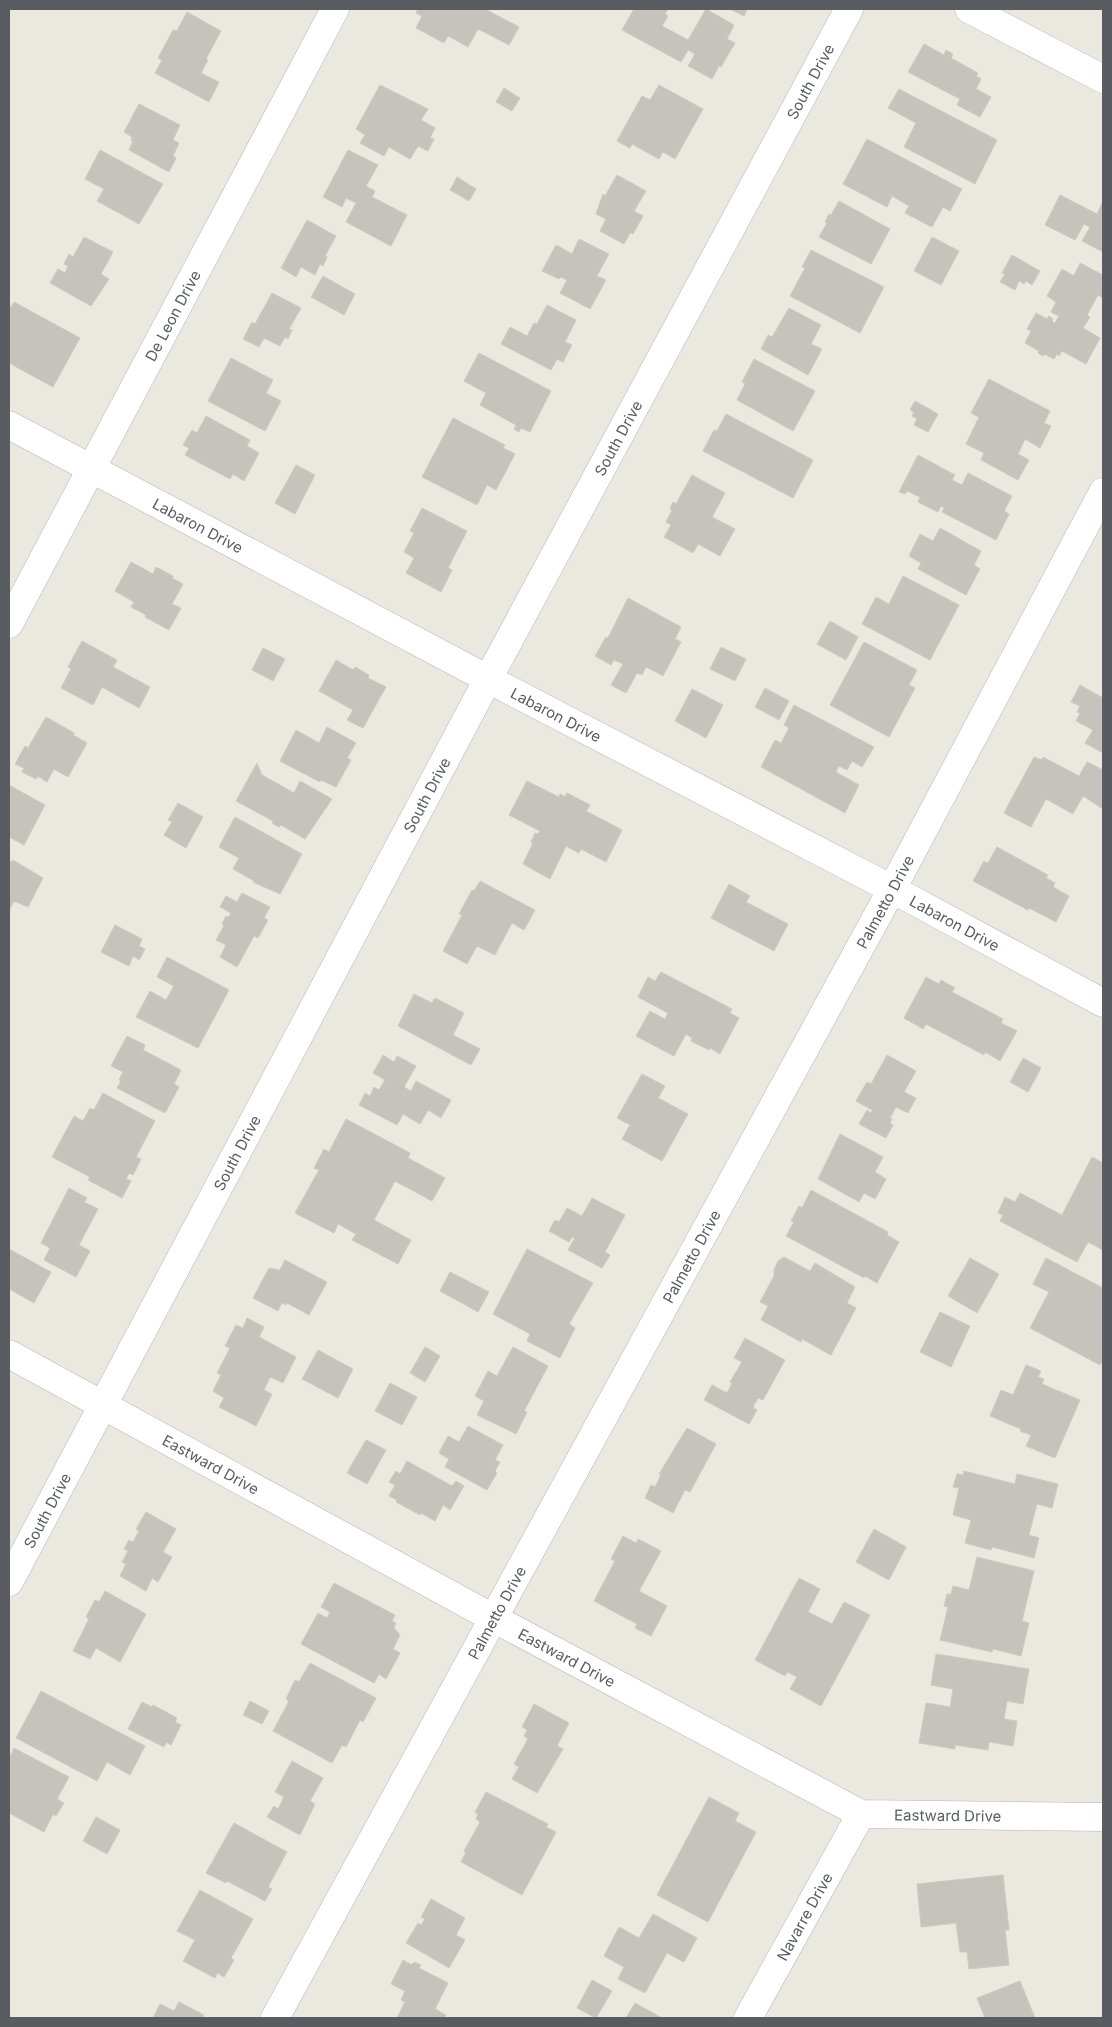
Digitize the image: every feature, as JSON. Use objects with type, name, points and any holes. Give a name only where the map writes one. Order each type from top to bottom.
[{"type":"street","name":"De Leon Drive","points":[[9,624],[336,9]]},
{"type":"street","name":"South Drive","points":[[9,1582],[488,680],[849,9]]},
{"type":"street","points":[[969,9],[1103,79]]},
{"type":"street","name":"Labaron Drive","points":[[9,425],[488,680],[892,889],[1103,1003]]},
{"type":"street","name":"Palmetto Drive","points":[[275,2018],[892,889],[1103,492]]},
{"type":"street","name":"Eastward Drive","points":[[9,1354],[493,1618],[861,1814],[1103,1817]]},
{"type":"street","name":"Navarre Drive","points":[[748,2018],[861,1814]]},
{"type":"building","points":[[418,9],[485,9],[519,27],[509,45],[478,29],[468,47],[448,36],[444,43],[416,28],[422,16],[416,13]]},
{"type":"building","points":[[634,9],[668,9],[665,14],[668,16],[662,26],[688,40],[706,9],[734,25],[727,39],[735,43],[712,79],[688,66],[695,54],[688,50],[681,62],[622,30]]},
{"type":"building","points":[[730,9],[747,9],[744,16]]},
{"type":"building","points":[[187,12],[221,31],[206,59],[208,60],[201,73],[219,82],[209,102],[155,73],[162,60],[158,58],[173,30],[177,31]]},
{"type":"building","points":[[924,44],[944,55],[946,50],[953,54],[951,58],[978,73],[976,76],[981,79],[976,89],[991,97],[980,117],[957,105],[960,99],[908,72]]},
{"type":"building","points":[[380,85],[428,109],[421,120],[435,128],[430,138],[434,139],[428,151],[418,146],[410,159],[389,147],[384,156],[360,143],[365,135],[356,129]]},
{"type":"building","points":[[659,85],[703,109],[675,159],[663,152],[659,159],[632,144],[630,148],[617,141],[642,96],[650,100]]},
{"type":"building","points":[[504,88],[520,98],[512,111],[496,102]]},
{"type":"building","points":[[899,89],[997,140],[975,184],[904,147],[916,123],[888,108]]},
{"type":"building","points":[[139,104],[180,125],[173,140],[179,143],[173,156],[176,158],[169,172],[129,150],[133,141],[131,140],[132,137],[124,132]]},
{"type":"building","points":[[867,139],[962,189],[950,211],[943,207],[932,227],[905,213],[909,206],[892,196],[887,207],[843,184]]},
{"type":"building","points":[[100,150],[163,184],[139,224],[97,201],[104,189],[85,179]]},
{"type":"building","points":[[348,150],[378,165],[366,186],[375,191],[372,197],[407,215],[391,246],[346,222],[356,203],[346,198],[342,207],[323,197]]},
{"type":"building","points":[[617,175],[646,191],[634,211],[643,216],[633,234],[630,233],[624,244],[600,231],[606,219],[596,214],[603,194],[605,196]]},
{"type":"building","points":[[457,177],[476,189],[469,201],[450,190]]},
{"type":"building","points":[[1060,195],[1097,214],[1103,201],[1103,252],[1082,241],[1090,227],[1084,224],[1075,240],[1045,225]]},
{"type":"building","points":[[839,201],[890,229],[871,264],[819,237],[827,223],[825,222],[829,214],[831,215]]},
{"type":"building","points":[[307,220],[336,236],[325,256],[327,257],[323,266],[320,264],[315,275],[301,267],[296,277],[281,268]]},
{"type":"building","points":[[84,237],[113,252],[101,274],[109,279],[91,306],[50,283],[58,269],[65,273],[68,266],[64,264],[69,254],[73,257]]},
{"type":"building","points":[[932,237],[959,251],[941,285],[914,271]]},
{"type":"building","points":[[579,239],[609,254],[597,276],[606,280],[590,309],[560,293],[567,280],[561,277],[559,279],[542,271],[556,245],[572,254]]},
{"type":"building","points":[[811,250],[884,287],[860,333],[790,296],[805,268],[802,267]]},
{"type":"building","points":[[1012,255],[1040,271],[1032,285],[1026,281],[1024,284],[1019,281],[1015,290],[1000,282],[1005,274],[1002,273]]},
{"type":"building","points":[[1080,263],[1103,275],[1103,298],[1098,295],[1087,315],[1090,317],[1083,328],[1100,338],[1086,364],[1062,351],[1054,359],[1044,354],[1043,356],[1038,353],[1039,351],[1025,343],[1031,331],[1027,329],[1036,313],[1047,319],[1049,316],[1053,319],[1052,322],[1055,323],[1059,316],[1051,312],[1056,302],[1047,296],[1062,269],[1074,276]]},
{"type":"building","points":[[323,276],[355,294],[344,315],[311,297]]},
{"type":"building","points":[[272,293],[301,308],[289,329],[292,330],[288,339],[285,337],[280,346],[264,338],[259,347],[243,339],[252,322],[255,324]]},
{"type":"building","points":[[14,302],[80,338],[53,387],[9,363],[9,310]]},
{"type":"building","points":[[547,305],[576,320],[565,342],[572,345],[563,362],[557,359],[551,370],[501,344],[510,327],[527,336],[534,323],[537,324]]},
{"type":"building","points":[[789,308],[821,325],[811,344],[822,349],[808,375],[761,349],[768,335],[772,337]]},
{"type":"building","points":[[479,353],[551,391],[530,432],[521,428],[519,432],[514,429],[516,425],[480,405],[486,393],[464,381]]},
{"type":"building","points":[[231,358],[273,380],[266,393],[281,401],[265,431],[208,401]]},
{"type":"building","points":[[754,359],[815,391],[793,431],[737,400],[745,384],[742,382]]},
{"type":"building","points":[[989,379],[1050,411],[1044,423],[1051,426],[1040,448],[1025,439],[1018,454],[1029,460],[1018,480],[981,460],[984,453],[966,444],[979,417],[971,413]]},
{"type":"building","points":[[915,401],[938,414],[928,432],[914,425],[917,419],[912,416],[914,412],[910,410]]},
{"type":"building","points":[[726,414],[813,460],[793,498],[703,451],[714,430],[717,431]]},
{"type":"building","points":[[206,416],[250,440],[247,446],[259,453],[244,481],[233,474],[230,479],[185,455],[189,448],[183,445],[192,430],[197,433]]},
{"type":"building","points":[[453,418],[505,445],[503,448],[515,454],[496,490],[487,485],[477,505],[422,477]]},
{"type":"building","points":[[918,455],[955,475],[952,480],[962,485],[968,473],[1012,496],[1004,511],[1009,514],[996,540],[942,512],[944,508],[941,506],[938,512],[918,502],[920,497],[907,491],[905,494],[899,492]]},
{"type":"building","points":[[296,465],[315,475],[295,514],[275,503]]},
{"type":"building","points":[[692,475],[725,493],[712,517],[735,529],[720,556],[698,544],[693,553],[664,537],[671,525],[666,522],[672,510],[670,509],[673,502],[676,504]]},
{"type":"building","points":[[422,508],[467,531],[448,568],[452,570],[441,592],[406,573],[414,558],[404,552],[414,533],[410,531]]},
{"type":"building","points":[[940,528],[981,551],[974,565],[980,569],[966,595],[918,569],[921,563],[909,556],[920,534],[933,541]]},
{"type":"building","points":[[131,562],[153,574],[156,567],[183,584],[172,604],[181,608],[169,630],[131,607],[134,602],[115,591]]},
{"type":"building","points":[[903,576],[959,605],[930,660],[862,624],[876,597],[889,604]]},
{"type":"building","points":[[628,598],[681,627],[675,639],[681,642],[663,676],[646,667],[642,675],[637,673],[626,693],[611,685],[623,664],[614,660],[611,665],[595,656],[606,637],[608,638]]},
{"type":"building","points":[[830,621],[858,637],[846,660],[817,644]]},
{"type":"building","points":[[82,641],[117,660],[113,667],[150,687],[139,708],[102,687],[93,705],[61,688],[71,669],[68,667]]},
{"type":"building","points":[[864,642],[917,670],[909,685],[915,688],[889,737],[830,705]]},
{"type":"building","points":[[721,647],[746,659],[735,681],[710,669]]},
{"type":"building","points":[[263,648],[285,659],[273,681],[252,670]]},
{"type":"building","points":[[336,660],[353,670],[355,667],[369,675],[368,678],[386,687],[363,728],[347,720],[353,710],[319,691]]},
{"type":"building","points":[[1080,685],[1103,698],[1103,753],[1085,743],[1093,730],[1076,721],[1080,713],[1077,712],[1080,706],[1071,702]]},
{"type":"building","points":[[765,688],[789,701],[779,720],[755,707]]},
{"type":"building","points":[[692,689],[723,705],[706,738],[675,721]]},
{"type":"building","points":[[794,705],[874,747],[862,767],[852,761],[847,770],[839,766],[836,772],[859,785],[845,813],[761,767],[775,740],[781,743],[789,728],[784,725]]},
{"type":"building","points":[[46,717],[87,743],[68,777],[54,769],[47,782],[38,776],[36,779],[22,772],[24,768],[15,764],[25,746],[28,748]]},
{"type":"building","points":[[327,727],[356,743],[347,758],[351,760],[336,787],[321,780],[320,782],[280,761],[296,730],[319,743]]},
{"type":"building","points":[[1034,757],[1042,760],[1043,757],[1079,776],[1087,762],[1103,770],[1103,809],[1083,796],[1073,814],[1046,799],[1031,827],[1004,813]]},
{"type":"building","points":[[257,763],[262,775],[294,793],[300,781],[332,799],[305,839],[281,825],[279,827],[272,823],[273,821],[236,801]]},
{"type":"building","points":[[527,781],[559,797],[560,794],[565,797],[567,793],[590,805],[586,811],[622,830],[606,862],[581,849],[579,853],[566,846],[550,879],[523,864],[533,843],[531,842],[535,833],[538,834],[540,831],[509,815]]},
{"type":"building","points":[[9,785],[45,805],[24,845],[9,837]]},
{"type":"building","points":[[178,803],[203,817],[186,848],[164,835],[172,822],[168,820]]},
{"type":"building","points":[[235,817],[302,854],[280,894],[253,882],[233,869],[239,858],[219,847]]},
{"type":"building","points":[[997,847],[1048,875],[1046,878],[1055,883],[1053,887],[1069,896],[1056,922],[1029,908],[1028,910],[973,881],[984,861],[988,863]]},
{"type":"building","points":[[9,860],[12,862],[13,860],[43,878],[28,907],[14,901],[9,911]]},
{"type":"building","points":[[480,881],[535,910],[524,930],[512,923],[495,955],[477,946],[467,964],[443,951],[462,915],[459,914],[472,890],[474,891]]},
{"type":"building","points":[[729,884],[750,896],[746,902],[788,924],[774,951],[711,918]]},
{"type":"building","points":[[242,893],[270,907],[264,918],[268,920],[258,938],[254,936],[237,967],[220,957],[226,945],[216,940],[224,926],[222,924],[226,916],[229,917],[231,913],[220,907],[226,896],[237,902]]},
{"type":"building","points":[[115,925],[142,939],[139,946],[145,949],[139,960],[133,956],[129,966],[101,952]]},
{"type":"building","points":[[167,957],[229,990],[198,1048],[136,1017],[150,991],[166,1000],[174,986],[157,977]]},
{"type":"building","points":[[661,972],[732,1009],[730,1013],[739,1018],[720,1054],[691,1041],[692,1038],[686,1034],[674,1056],[636,1036],[650,1011],[665,1019],[668,1013],[638,997],[648,977],[655,981]]},
{"type":"building","points":[[926,977],[939,984],[941,980],[955,988],[952,992],[1003,1019],[1001,1023],[1017,1031],[1000,1061],[985,1052],[984,1055],[926,1024],[923,1029],[904,1018]]},
{"type":"building","points":[[414,994],[432,1003],[435,998],[464,1013],[453,1035],[480,1049],[471,1065],[398,1026]]},
{"type":"building","points":[[127,1036],[145,1045],[143,1050],[181,1070],[174,1084],[179,1087],[165,1113],[117,1088],[123,1072],[111,1066]]},
{"type":"building","points":[[383,1055],[394,1062],[397,1056],[416,1066],[404,1087],[411,1091],[416,1081],[451,1100],[441,1118],[428,1110],[420,1124],[403,1114],[397,1125],[359,1105],[365,1093],[370,1096],[374,1087],[379,1090],[385,1080],[373,1073]]},
{"type":"building","points":[[887,1055],[916,1071],[904,1092],[916,1098],[908,1113],[896,1107],[890,1118],[892,1119],[890,1123],[893,1125],[886,1138],[859,1124],[867,1110],[871,1113],[872,1110],[856,1101],[867,1082],[871,1084]]},
{"type":"building","points":[[1023,1058],[1041,1068],[1028,1092],[1010,1082]]},
{"type":"building","points":[[642,1074],[665,1086],[658,1098],[688,1114],[662,1161],[622,1139],[630,1125],[617,1118]]},
{"type":"building","points":[[103,1093],[155,1121],[136,1157],[141,1159],[133,1175],[129,1173],[126,1179],[131,1181],[122,1198],[88,1180],[90,1177],[52,1157],[74,1116],[83,1121],[90,1108],[94,1110]]},
{"type":"building","points":[[346,1119],[410,1153],[408,1158],[445,1178],[432,1201],[395,1181],[374,1220],[411,1240],[398,1264],[352,1240],[356,1234],[338,1224],[334,1233],[295,1213],[319,1170],[314,1168],[324,1149],[329,1152]]},
{"type":"building","points":[[840,1134],[883,1157],[875,1172],[886,1179],[875,1199],[864,1193],[859,1202],[818,1179]]},
{"type":"building","points":[[1092,1157],[1103,1163],[1103,1250],[1088,1242],[1077,1262],[1000,1221],[1003,1215],[998,1213],[1005,1197],[1015,1202],[1020,1193],[1062,1215]]},
{"type":"building","points":[[69,1188],[87,1198],[84,1202],[98,1209],[79,1245],[90,1251],[76,1277],[44,1260],[50,1248],[41,1243]]},
{"type":"building","points":[[811,1190],[888,1232],[887,1235],[899,1242],[877,1283],[865,1276],[864,1278],[786,1236],[794,1222],[791,1221],[799,1206],[802,1208]]},
{"type":"building","points":[[592,1198],[625,1215],[605,1252],[610,1255],[602,1268],[568,1250],[575,1238],[572,1237],[569,1242],[549,1231],[555,1220],[559,1222],[567,1208],[582,1216]]},
{"type":"building","points":[[9,1249],[51,1272],[34,1303],[9,1289]]},
{"type":"building","points":[[527,1249],[593,1283],[569,1324],[575,1328],[560,1358],[527,1341],[530,1334],[493,1314]]},
{"type":"building","points":[[784,1257],[810,1271],[815,1263],[855,1287],[847,1303],[856,1308],[831,1355],[802,1339],[801,1342],[761,1320],[768,1306],[760,1302],[774,1276],[774,1270],[778,1261]]},
{"type":"building","points":[[970,1258],[999,1274],[977,1313],[948,1296]]},
{"type":"building","points":[[1046,1258],[1103,1288],[1103,1360],[1100,1365],[1030,1328],[1049,1292],[1033,1284]]},
{"type":"building","points":[[285,1260],[327,1282],[309,1315],[287,1303],[286,1305],[282,1303],[278,1311],[253,1298],[269,1268],[280,1270]]},
{"type":"building","points":[[450,1272],[489,1292],[478,1312],[440,1291]]},
{"type":"building","points":[[940,1312],[970,1326],[951,1367],[920,1352]]},
{"type":"building","points":[[247,1318],[264,1327],[259,1337],[296,1357],[283,1383],[270,1377],[264,1390],[272,1394],[256,1426],[219,1407],[224,1398],[213,1391],[221,1375],[217,1373],[230,1348],[225,1346],[236,1325],[243,1328]]},
{"type":"building","points":[[745,1338],[785,1360],[763,1400],[758,1398],[753,1407],[757,1410],[749,1424],[704,1400],[712,1385],[727,1393],[732,1383],[730,1382],[742,1362],[734,1358]]},
{"type":"building","points":[[425,1347],[440,1356],[425,1382],[410,1373]]},
{"type":"building","points":[[513,1347],[548,1366],[524,1411],[527,1412],[516,1434],[477,1415],[484,1401],[475,1396],[488,1371],[497,1376]]},
{"type":"building","points":[[318,1350],[353,1369],[338,1398],[302,1379]]},
{"type":"building","points":[[1026,1365],[1041,1371],[1038,1377],[1044,1379],[1042,1384],[1080,1400],[1055,1458],[1026,1446],[1031,1435],[990,1416],[1001,1390],[1013,1395]]},
{"type":"building","points":[[390,1383],[417,1397],[402,1425],[375,1411]]},
{"type":"building","points":[[468,1426],[503,1445],[495,1460],[500,1462],[495,1471],[497,1473],[487,1490],[445,1467],[449,1459],[439,1453],[448,1436],[459,1442]]},
{"type":"building","points":[[687,1428],[716,1444],[690,1492],[685,1490],[673,1513],[645,1498],[651,1485],[655,1487],[661,1475],[659,1474]]},
{"type":"building","points":[[366,1440],[386,1450],[367,1484],[347,1473]]},
{"type":"building","points":[[407,1461],[452,1486],[456,1481],[464,1486],[450,1510],[443,1505],[435,1521],[396,1502],[397,1500],[389,1496],[395,1485],[389,1482],[396,1471],[400,1474]]},
{"type":"building","points":[[964,1471],[1015,1484],[1017,1474],[1058,1484],[1052,1508],[1037,1504],[1029,1535],[1039,1538],[1034,1558],[992,1547],[991,1550],[965,1543],[971,1520],[953,1515],[959,1488],[953,1487],[957,1474],[963,1475]]},
{"type":"building","points":[[146,1512],[176,1529],[163,1552],[172,1557],[158,1582],[152,1578],[146,1591],[120,1576],[126,1564],[122,1562],[128,1551],[124,1549],[129,1540],[133,1542],[139,1531],[136,1529]]},
{"type":"building","points":[[874,1529],[906,1547],[889,1580],[856,1562]]},
{"type":"building","points":[[623,1536],[636,1543],[638,1539],[661,1551],[639,1591],[667,1606],[651,1636],[635,1628],[637,1624],[594,1601],[615,1561],[611,1559]]},
{"type":"building","points":[[977,1557],[1034,1571],[1022,1621],[1029,1623],[1021,1656],[993,1649],[992,1652],[940,1640],[948,1607],[944,1606],[947,1594],[951,1594],[953,1586],[969,1590]]},
{"type":"building","points":[[799,1578],[820,1589],[808,1612],[832,1624],[844,1602],[870,1615],[821,1706],[790,1689],[797,1677],[787,1672],[785,1676],[755,1660]]},
{"type":"building","points":[[334,1583],[395,1615],[392,1621],[396,1623],[394,1628],[400,1635],[393,1649],[400,1653],[386,1679],[379,1674],[374,1683],[301,1644],[318,1613],[327,1618],[330,1612],[321,1607]]},
{"type":"building","points":[[105,1591],[146,1614],[120,1662],[96,1648],[90,1659],[73,1651],[89,1619],[86,1617],[95,1600],[99,1602]]},
{"type":"building","points":[[936,1654],[1029,1669],[1023,1704],[1007,1701],[1004,1719],[1017,1721],[1013,1746],[989,1742],[988,1750],[955,1745],[955,1749],[919,1743],[926,1703],[950,1707],[953,1689],[931,1685]]},
{"type":"building","points":[[310,1663],[376,1698],[363,1722],[360,1720],[346,1747],[342,1745],[332,1763],[273,1731],[289,1701],[286,1699],[295,1680],[299,1682]]},
{"type":"building","points":[[41,1691],[145,1746],[130,1775],[107,1762],[97,1781],[16,1738]]},
{"type":"building","points":[[250,1701],[269,1711],[262,1724],[243,1715]]},
{"type":"building","points":[[142,1702],[152,1707],[153,1705],[177,1718],[175,1722],[181,1725],[171,1745],[166,1742],[164,1747],[128,1729]]},
{"type":"building","points":[[534,1704],[569,1723],[557,1746],[563,1749],[537,1793],[512,1779],[519,1767],[514,1764],[528,1739],[524,1736],[527,1730],[522,1727]]},
{"type":"building","points":[[14,1748],[69,1777],[57,1799],[64,1803],[56,1816],[53,1814],[44,1832],[9,1813],[9,1759]]},
{"type":"building","points":[[292,1761],[323,1778],[310,1801],[315,1804],[300,1835],[267,1817],[274,1806],[278,1809],[284,1797],[275,1792]]},
{"type":"building","points":[[486,1792],[548,1824],[546,1827],[556,1832],[522,1895],[461,1862],[466,1852],[464,1851],[480,1822],[476,1819],[478,1814],[475,1812]]},
{"type":"building","points":[[709,1797],[739,1813],[735,1821],[756,1832],[708,1922],[657,1895]]},
{"type":"building","points":[[96,1817],[120,1830],[107,1854],[83,1841]]},
{"type":"building","points":[[234,1823],[287,1852],[268,1887],[272,1889],[265,1901],[227,1881],[226,1883],[206,1873]]},
{"type":"building","points":[[1003,1875],[1009,1930],[1005,1930],[1009,1965],[969,1969],[967,1952],[960,1952],[956,1923],[921,1927],[917,1884]]},
{"type":"building","points":[[200,1890],[253,1919],[231,1958],[234,1960],[224,1977],[217,1973],[215,1978],[183,1961],[195,1940],[177,1931]]},
{"type":"building","points":[[431,1899],[465,1918],[456,1935],[465,1940],[449,1968],[406,1943],[418,1923],[421,1925],[425,1919],[421,1917]]},
{"type":"building","points":[[653,1914],[697,1938],[684,1962],[667,1953],[645,1993],[618,1979],[624,1967],[604,1956],[619,1927],[639,1938]]},
{"type":"building","points":[[403,1960],[412,1965],[414,1962],[421,1965],[419,1968],[448,1983],[435,2009],[446,2015],[444,2018],[397,2018],[405,2002],[401,2000],[405,1991],[391,1984]]},
{"type":"building","points":[[592,1980],[612,1991],[596,2018],[577,2008]]},
{"type":"building","points":[[1020,1981],[1035,2018],[985,2018],[977,1998]]},
{"type":"building","points":[[179,2002],[204,2015],[202,2018],[153,2018],[160,2004],[174,2011]]},
{"type":"building","points":[[635,2003],[660,2017],[626,2018]]}]
